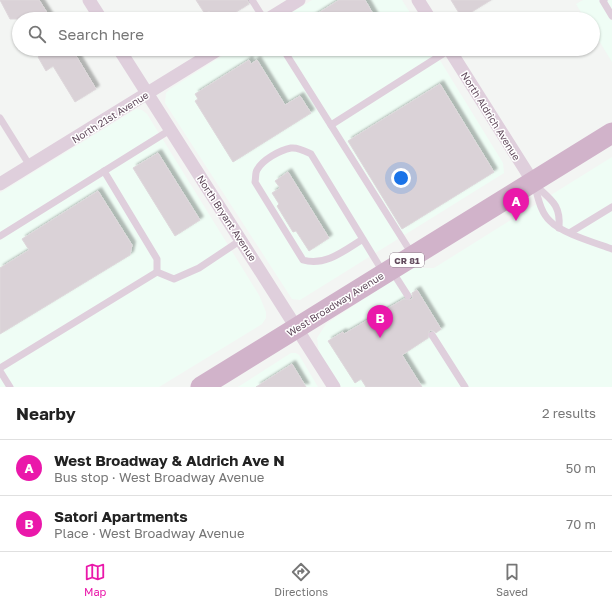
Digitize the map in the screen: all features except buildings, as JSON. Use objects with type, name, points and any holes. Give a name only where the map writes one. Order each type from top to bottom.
[{"type":"main road","name":"West Broadway Avenue","points":[[201,387],[612,133]]},
{"type":"street","points":[[89,0],[97,12]]},
{"type":"street","points":[[279,12],[299,0]]},
{"type":"street","points":[[418,0],[426,12]]},
{"type":"street","name":"North Bryant Avenue","points":[[123,56],[334,387]]},
{"type":"street","name":"North 21st Avenue","points":[[0,184],[208,56]]},
{"type":"street","name":"North Aldrich Avenue","points":[[453,56],[533,182]]},
{"type":"lane","points":[[252,0],[260,12]]},
{"type":"lane","points":[[604,0],[603,1],[612,16]]},
{"type":"lane","points":[[287,56],[413,256]]},
{"type":"lane","points":[[331,125],[438,56]]},
{"type":"lane","points":[[0,118],[30,166]]},
{"type":"lane","points":[[0,236],[170,130]]},
{"type":"lane","points":[[364,239],[326,261],[312,263],[303,260],[255,182],[256,171],[261,164],[278,153],[291,148],[302,149],[311,154],[364,239],[408,296]]},
{"type":"lane","points":[[104,171],[157,259],[157,272]]},
{"type":"lane","points":[[533,182],[542,209],[549,221],[559,228],[612,249]]},
{"type":"lane","points":[[533,182],[553,202],[560,213],[559,228]]},
{"type":"lane","points":[[571,232],[612,207]]},
{"type":"lane","points":[[157,272],[174,278],[199,268],[241,240]]},
{"type":"lane","points":[[0,368],[157,272]]},
{"type":"lane","points":[[432,335],[466,387]]},
{"type":"lane","points":[[0,371],[10,387]]},
{"type":"shaded area","points":[[312,0],[402,0],[410,12],[292,12]]},
{"type":"shaded area","points":[[583,0],[612,0],[612,62],[600,42],[600,12],[581,12],[576,4]]},
{"type":"shaded area","points":[[222,56],[437,56],[503,163],[504,173],[300,300],[292,299],[165,103],[166,93]]},
{"type":"shaded area","points":[[136,109],[142,110],[147,114],[259,295],[266,312],[266,318],[262,324],[159,387],[0,387],[0,193]]},
{"type":"shaded area","points":[[612,157],[612,387],[340,387],[319,353],[317,338],[326,324],[406,271],[412,268],[434,268]]},
{"type":"shaded area","points":[[291,353],[296,353],[299,355],[318,387],[238,387]]},
{"type":"place","name":"West Broadway & Aldrich Ave N","points":[[516,221]]},
{"type":"place","name":"Satori Apartments","points":[[380,338]]}]
